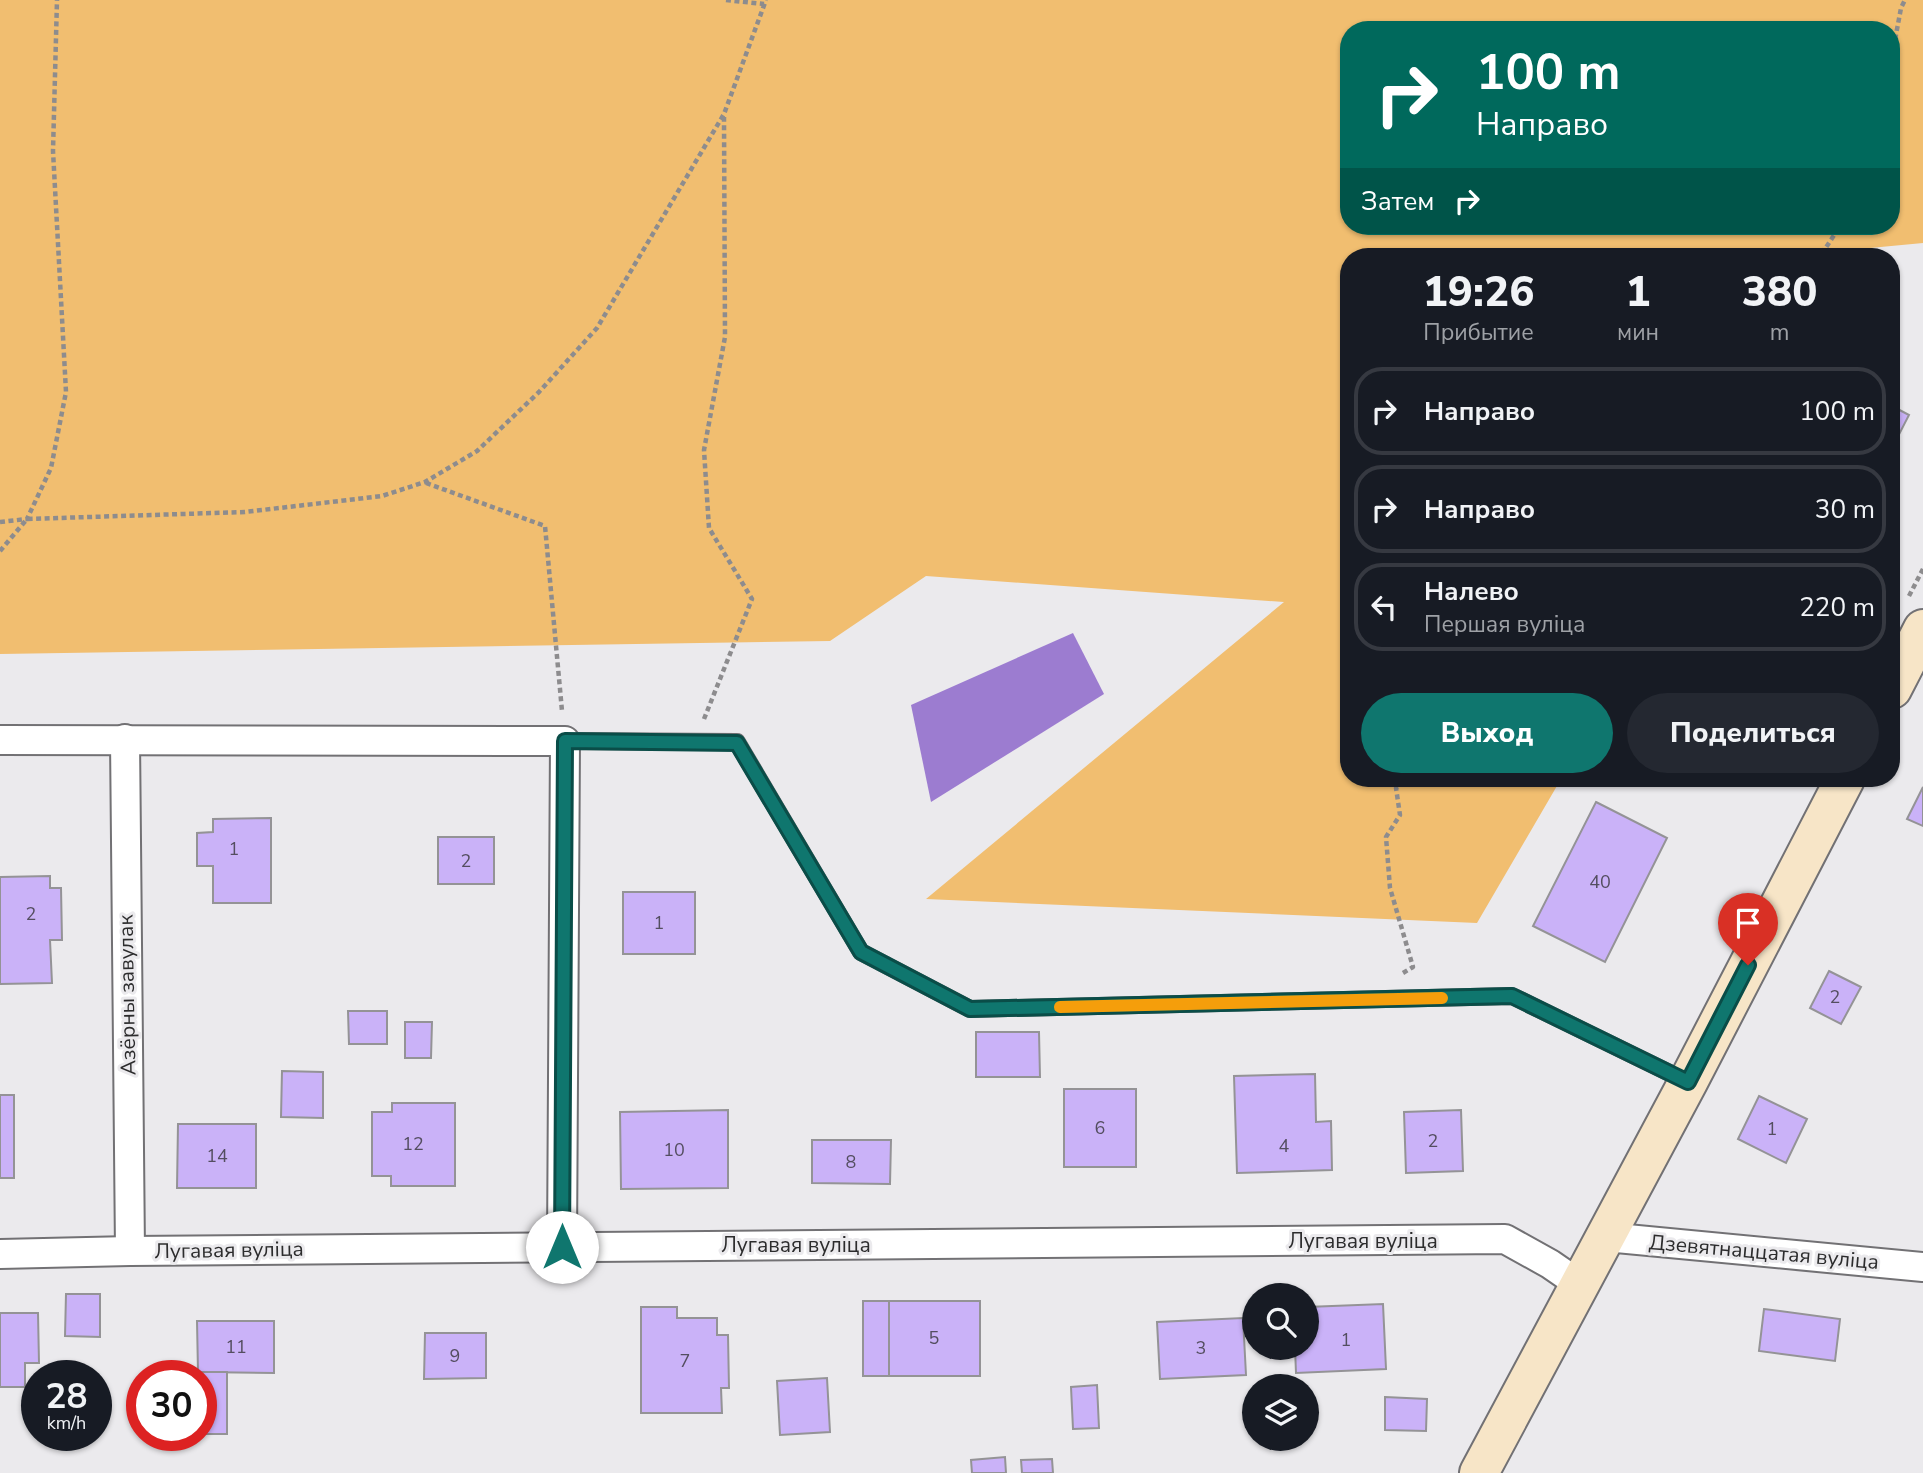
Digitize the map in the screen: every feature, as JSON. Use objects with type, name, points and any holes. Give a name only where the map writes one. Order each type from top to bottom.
[{"type":"main road","points":[[1900,674],[1923,629]]},
{"type":"main road","points":[[1479,1473],[1688,1082],[1841,787]]},
{"type":"street","name":"Азёрны завулак","points":[[125,739],[130,1251]]},
{"type":"street","points":[[0,740],[565,741],[562,1247]]},
{"type":"street","name":"Дзевятнаццатая вуліца","points":[[1605,1237],[1923,1267]]},
{"type":"street","name":"Лугавая вуліца","points":[[0,1254],[1505,1240],[1550,1264],[1579,1284]]},
{"type":"lane","points":[[565,741],[737,743],[861,952],[970,1009],[1512,996],[1688,1082]]},
{"type":"path","points":[[0,551],[27,519],[51,468],[66,392],[53,150],[57,0]]},
{"type":"path","points":[[0,522],[245,512],[382,496],[425,482],[477,451],[540,392],[597,328],[724,114],[765,2],[726,0]]},
{"type":"path","points":[[1899,21],[1905,0]]},
{"type":"path","points":[[695,742],[752,599],[709,528],[704,450],[725,337],[724,114]]},
{"type":"path","points":[[425,482],[545,526],[565,741]]},
{"type":"path","points":[[1357,1000],[1413,967],[1390,888],[1385,837],[1400,815],[1397,787]]},
{"type":"shaded area","points":[[0,0],[1923,0],[1923,243],[1870,248],[1340,248],[1340,787],[1556,787],[1477,923],[926,899],[1284,602],[926,576],[830,641],[0,654]]},
{"type":"shaded area","points":[[1073,633],[1104,694],[931,802],[911,705]]},
{"type":"building","points":[[1900,410],[1909,415],[1900,432]]},
{"type":"building","points":[[1923,787],[1923,826],[1907,819]]},
{"type":"building","points":[[1596,802],[1667,838],[1605,962],[1533,926]]},
{"type":"building","points":[[271,818],[271,903],[213,903],[213,866],[197,866],[197,833],[213,832],[213,819]]},
{"type":"building","points":[[438,837],[494,837],[494,884],[438,884]]},
{"type":"building","points":[[50,876],[50,888],[61,888],[62,940],[50,940],[52,983],[0,984],[0,877]]},
{"type":"building","points":[[623,892],[695,892],[695,954],[623,954]]},
{"type":"building","points":[[1829,971],[1861,987],[1841,1024],[1810,1008]]},
{"type":"building","points":[[348,1011],[387,1011],[387,1044],[349,1044]]},
{"type":"building","points":[[405,1022],[432,1022],[431,1058],[405,1058]]},
{"type":"building","points":[[976,1032],[1039,1032],[1040,1077],[976,1077]]},
{"type":"building","points":[[282,1071],[323,1072],[323,1118],[281,1117]]},
{"type":"building","points":[[1315,1074],[1316,1122],[1331,1121],[1332,1170],[1237,1173],[1234,1076]]},
{"type":"building","points":[[1064,1089],[1136,1089],[1136,1167],[1064,1167]]},
{"type":"building","points":[[0,1095],[14,1095],[14,1178],[0,1178]]},
{"type":"building","points":[[1759,1096],[1807,1119],[1786,1163],[1738,1139]]},
{"type":"building","points":[[392,1103],[455,1103],[455,1186],[391,1186],[391,1176],[372,1176],[372,1112],[392,1112]]},
{"type":"building","points":[[728,1110],[728,1188],[621,1189],[620,1112]]},
{"type":"building","points":[[1461,1110],[1463,1171],[1406,1173],[1404,1112]]},
{"type":"building","points":[[178,1124],[256,1124],[256,1188],[177,1188]]},
{"type":"building","points":[[812,1140],[891,1140],[890,1184],[812,1183]]},
{"type":"building","points":[[66,1294],[100,1294],[100,1337],[65,1336]]},
{"type":"building","points":[[863,1301],[889,1301],[889,1376],[863,1376]]},
{"type":"building","points":[[889,1301],[980,1301],[980,1376],[889,1376]]},
{"type":"building","points":[[1383,1304],[1386,1369],[1296,1373],[1295,1360],[1319,1360],[1319,1307]]},
{"type":"building","points":[[641,1307],[677,1307],[677,1318],[717,1318],[717,1335],[728,1335],[729,1388],[721,1388],[722,1413],[641,1413]]},
{"type":"building","points":[[1764,1309],[1840,1319],[1835,1361],[1759,1351]]},
{"type":"building","points":[[0,1313],[38,1313],[39,1360],[21,1360],[21,1387],[0,1387]]},
{"type":"building","points":[[1242,1318],[1242,1360],[1245,1360],[1246,1374],[1160,1379],[1157,1322]]},
{"type":"building","points":[[197,1321],[274,1321],[274,1373],[217,1372],[217,1360],[198,1360]]},
{"type":"building","points":[[425,1333],[486,1333],[486,1378],[424,1379]]},
{"type":"building","points":[[217,1372],[227,1372],[227,1434],[217,1434]]},
{"type":"building","points":[[827,1378],[830,1432],[780,1435],[777,1381]]},
{"type":"building","points":[[1097,1385],[1099,1428],[1073,1429],[1071,1387]]},
{"type":"building","points":[[1385,1397],[1427,1399],[1426,1431],[1385,1430]]},
{"type":"building","points":[[1005,1457],[1006,1473],[972,1473],[971,1460]]},
{"type":"building","points":[[1052,1459],[1053,1473],[1022,1473],[1021,1460]]},
{"type":"slow traffic","points":[[1060,1007],[1442,998]]},
{"type":"route","points":[[562,1247],[565,741],[737,743],[861,952],[970,1009],[1512,996],[1688,1082],[1748,965]]}]
